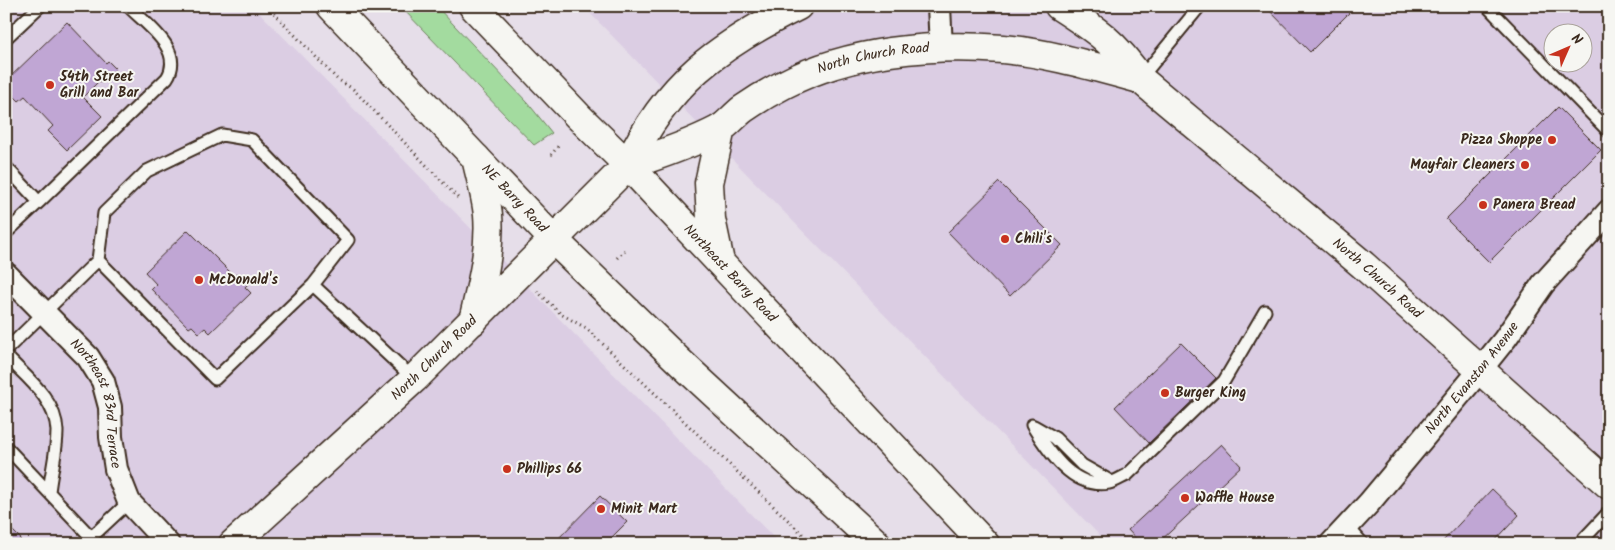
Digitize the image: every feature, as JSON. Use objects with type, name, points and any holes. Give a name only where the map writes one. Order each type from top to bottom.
[{"type":"main road","points":[[331,6],[476,158],[488,214],[489,244],[472,321]]},
{"type":"main road","name":"Northeast Barry Road","points":[[473,6],[578,116],[628,165],[985,544]]},
{"type":"main road","name":"North Church Road","points":[[232,544],[414,379],[628,165],[644,132],[670,96],[722,48],[765,22],[798,6]]},
{"type":"main road","name":"North Church Road","points":[[1059,6],[1091,26],[1123,54],[1140,79],[1363,265],[1609,484]]},
{"type":"main road","name":"North Church Road","points":[[628,165],[664,154],[722,128],[742,110],[783,84],[816,69],[850,60],[900,51],[940,48],[1003,49],[1056,58],[1140,79]]},
{"type":"main road","points":[[720,262],[711,219],[709,183],[722,128]]},
{"type":"main road","name":"NE Barry Road","points":[[476,158],[554,240]]},
{"type":"main road","points":[[554,240],[681,362],[876,544]]},
{"type":"street","points":[[939,6],[940,48]]},
{"type":"street","name":"North Evanston Avenue","points":[[1331,544],[1348,527],[1481,369],[1505,339],[1543,284],[1609,211]]},
{"type":"street","name":"Northeast 83rd Terrace","points":[[6,274],[88,357],[104,381],[110,407],[111,437],[116,469],[129,502],[168,544]]},
{"type":"lane","points":[[6,38],[40,6]]},
{"type":"lane","points":[[6,233],[167,78],[171,71],[171,54],[166,45],[128,6]]},
{"type":"lane","points":[[1140,79],[1200,6]]},
{"type":"lane","points":[[1487,6],[1609,132]]},
{"type":"lane","points":[[6,350],[98,260],[104,214],[147,171],[222,135],[252,140],[348,240],[313,285],[215,379],[98,260]]},
{"type":"lane","points":[[6,167],[39,202]]},
{"type":"lane","points":[[313,285],[414,379]]},
{"type":"lane","points":[[1032,425],[1046,448],[1062,466],[1078,477],[1096,483],[1112,482],[1127,475],[1224,381],[1265,311]]},
{"type":"lane","points":[[6,356],[40,391],[55,416],[57,431],[49,492]]},
{"type":"lane","points":[[6,446],[49,492],[87,540],[129,502]]},
{"type":"lane","points":[[1579,544],[1609,512]]},
{"type":"lane","points":[[1348,527],[1363,544]]},
{"type":"path","points":[[267,6],[337,79],[353,89],[459,199]]},
{"type":"path","points":[[551,155],[559,145]]},
{"type":"path","points":[[617,258],[627,248]]},
{"type":"path","points":[[561,314],[586,328],[813,544]]},
{"type":"shaded area","points":[[6,6],[253,6],[780,544],[6,544]]},
{"type":"shaded area","points":[[583,6],[1609,6],[1609,544],[1108,544]]},
{"type":"green space","points":[[400,6],[436,6],[527,102],[552,133],[534,145]]},
{"type":"building","points":[[1265,6],[1356,6],[1310,52]]},
{"type":"building","name":"54th Street Grill and Bar","points":[[67,22],[106,63],[108,61],[116,69],[102,83],[99,81],[83,97],[102,116],[67,150],[48,131],[53,126],[25,96],[19,101],[6,88],[6,81]]},
{"type":"building","points":[[1558,107],[1601,150],[1489,262],[1446,219]]},
{"type":"building","name":"Chili's","points":[[999,182],[1062,245],[1010,296],[948,232]]},
{"type":"building","name":"McDonald's","points":[[188,230],[234,276],[238,273],[248,284],[245,287],[251,293],[210,333],[205,328],[199,333],[192,326],[189,328],[151,289],[156,284],[145,272]]},
{"type":"building","name":"Burger King","points":[[1181,343],[1216,378],[1149,443],[1115,407]]},
{"type":"building","name":"Waffle House","points":[[1221,444],[1241,466],[1157,544],[1141,544],[1128,530]]},
{"type":"building","points":[[1492,489],[1519,515],[1492,544],[1446,544],[1443,541]]},
{"type":"building","name":"Minit Mart","points":[[600,496],[627,522],[605,544],[553,544]]},
{"type":"building","points":[[6,524],[21,539],[16,544],[6,544]]},
{"type":"place","name":"54th Street Grill and Bar","points":[[50,85]]},
{"type":"place","name":"Pizza Shoppe","points":[[1552,140]]},
{"type":"place","name":"Mayfair Cleaners","points":[[1525,165]]},
{"type":"place","name":"Panera Bread","points":[[1483,205]]},
{"type":"place","name":"Chili's","points":[[1005,239]]},
{"type":"place","name":"McDonald's","points":[[199,280]]},
{"type":"place","name":"Burger King","points":[[1165,393]]},
{"type":"place","name":"Phillips 66","points":[[507,469]]},
{"type":"place","name":"Waffle House","points":[[1185,498]]},
{"type":"place","name":"Minit Mart","points":[[601,509]]}]
